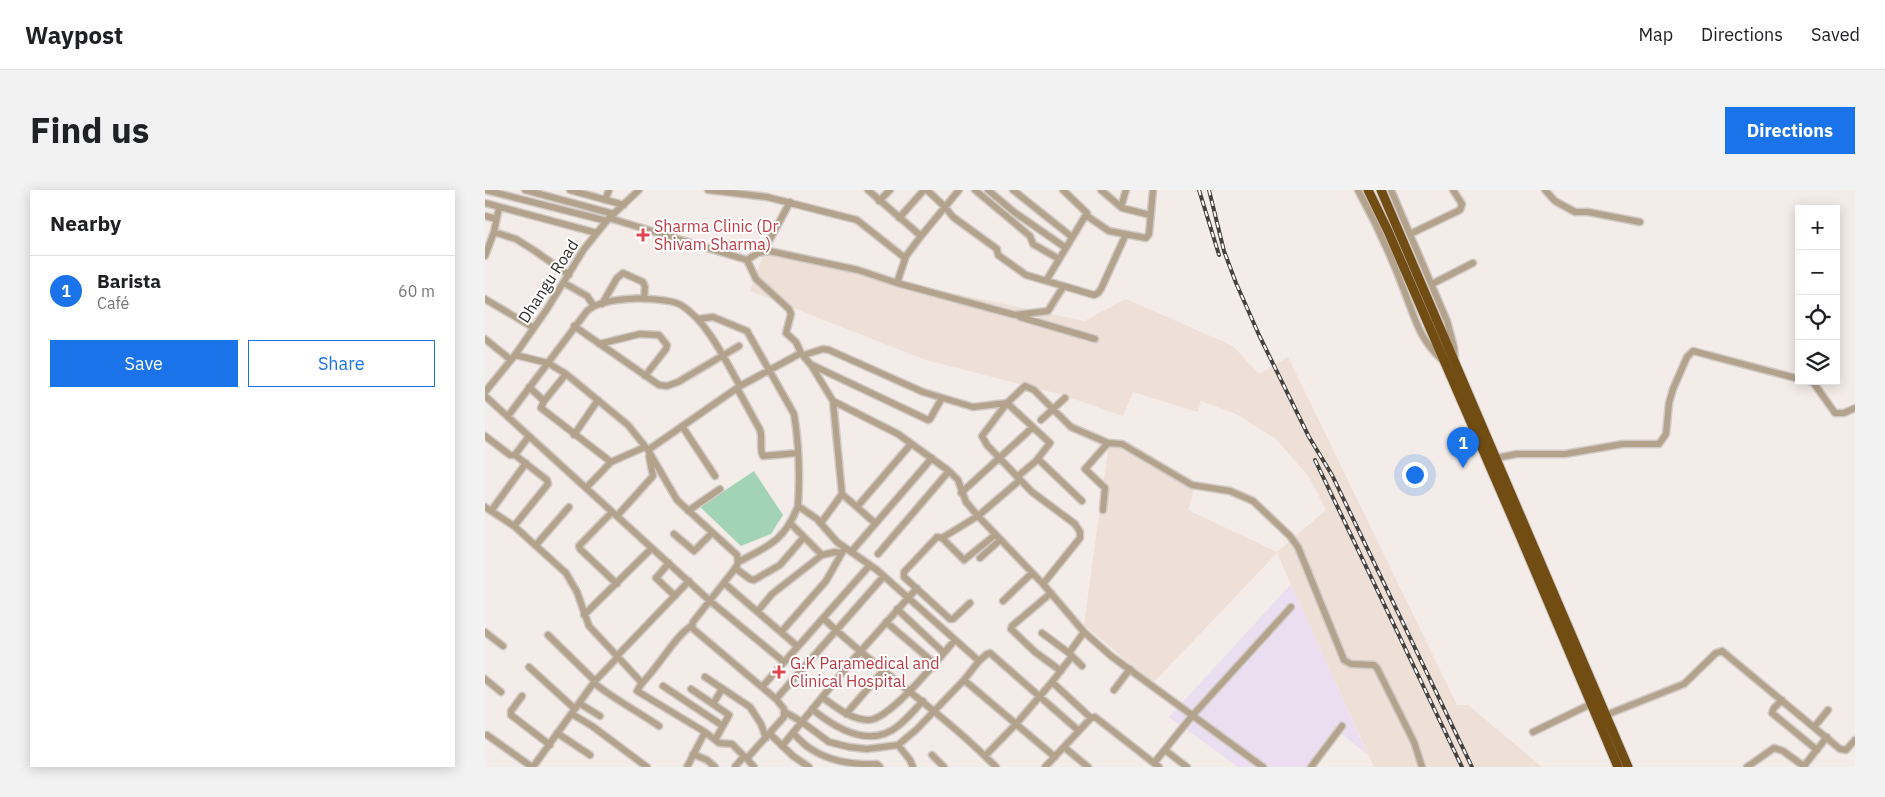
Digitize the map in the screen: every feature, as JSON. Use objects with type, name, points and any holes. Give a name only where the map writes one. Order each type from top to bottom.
[{"type":"highway","points":[[1368,190],[1388,231],[1586,681],[1606,715],[1627,767]]},
{"type":"highway","points":[[1381,190],[1496,458],[1586,681],[1591,704],[1618,767]]},
{"type":"street","points":[[485,190],[610,217]]},
{"type":"street","points":[[525,190],[747,260],[769,251],[858,270],[897,283],[1095,339]]},
{"type":"street","points":[[570,190],[624,206]]},
{"type":"street","points":[[605,200],[609,190]]},
{"type":"street","name":"Dhangu Road","points":[[485,394],[534,328],[585,249],[610,217],[639,190]]},
{"type":"street","points":[[708,190],[767,197],[857,220],[905,258]]},
{"type":"street","points":[[868,190],[921,236]]},
{"type":"street","points":[[879,201],[890,190]]},
{"type":"street","points":[[899,218],[926,190],[953,217],[997,248],[998,255],[1024,274],[1094,295],[1098,293],[1126,234]]},
{"type":"street","points":[[897,283],[905,258],[959,190]]},
{"type":"street","points":[[975,190],[1030,236],[1033,244],[1059,259]]},
{"type":"street","points":[[988,190],[1014,212],[1066,248]]},
{"type":"street","points":[[1013,190],[1072,237]]},
{"type":"street","points":[[1063,190],[1086,211],[1087,216],[1109,231],[1148,238],[1153,190]]},
{"type":"street","points":[[1101,190],[1121,207],[1150,215]]},
{"type":"street","points":[[1121,207],[1126,190]]},
{"type":"street","points":[[1358,190],[1370,210],[1405,292],[1417,326],[1429,347],[1445,362]]},
{"type":"street","points":[[1391,190],[1447,321],[1454,347],[1456,364]]},
{"type":"street","points":[[1409,234],[1460,210],[1462,204],[1453,190]]},
{"type":"street","points":[[1545,190],[1555,201],[1575,212],[1588,212],[1640,222]]},
{"type":"street","points":[[763,252],[790,202]]},
{"type":"street","points":[[485,203],[597,234]]},
{"type":"street","points":[[485,256],[494,232],[499,206]]},
{"type":"street","points":[[485,216],[496,219]]},
{"type":"street","points":[[1045,281],[1087,216]]},
{"type":"street","points":[[494,232],[516,239],[569,275]]},
{"type":"street","points":[[747,260],[756,279],[789,309],[791,314],[786,333],[796,342],[833,401],[842,494],[821,523]]},
{"type":"street","points":[[1432,284],[1473,263]]},
{"type":"street","points":[[602,304],[617,278],[623,274],[643,282],[645,287],[644,300]]},
{"type":"street","points":[[564,283],[587,296],[594,306]]},
{"type":"street","points":[[1015,315],[1048,311],[1063,287]]},
{"type":"street","points":[[485,299],[534,328]]},
{"type":"street","points":[[508,416],[574,326],[594,306],[624,299],[675,302],[698,319],[722,355],[760,430],[762,437],[761,453],[763,456],[798,453]]},
{"type":"street","points":[[698,319],[713,317],[744,328],[794,414],[798,453],[798,506],[791,524],[779,538],[737,565],[692,626],[685,630],[637,691],[705,732],[721,744],[732,744],[754,767]]},
{"type":"street","points":[[574,326],[659,385],[672,385],[739,346]]},
{"type":"street","points":[[599,344],[640,334],[659,335],[667,345],[666,349],[645,376]]},
{"type":"street","points":[[485,339],[513,357],[548,363],[566,374],[628,425],[647,449],[677,500],[737,555],[737,565],[750,579],[754,580],[780,564],[804,537]]},
{"type":"street","points":[[586,488],[611,462],[647,449],[739,387],[802,354],[823,349],[829,350],[918,391],[973,408],[1007,404],[1050,443],[1038,459],[977,516],[942,538],[937,537],[904,572],[905,577],[950,619],[953,619],[971,603]]},
{"type":"street","points":[[1496,458],[1517,454],[1565,454],[1623,444],[1659,444],[1666,434],[1669,403],[1673,389],[1687,358],[1693,351],[1795,378]]},
{"type":"street","points":[[811,364],[927,420],[930,419],[943,398]]},
{"type":"street","points":[[566,374],[544,401],[541,409],[611,462]]},
{"type":"street","points":[[1815,385],[1835,413],[1844,413],[1855,408]]},
{"type":"street","points":[[1043,584],[1077,543],[1081,535],[1075,524],[1032,492],[987,445],[981,436],[1007,404],[1025,386],[1034,390],[1075,430],[1108,442],[1122,444],[1192,485],[1230,491],[1249,499],[1260,507],[1290,536],[1298,547],[1345,660],[1349,663],[1374,665],[1377,668],[1423,767]]},
{"type":"street","points":[[529,387],[544,401]]},
{"type":"street","points":[[485,394],[710,601],[783,662]]},
{"type":"street","points":[[1041,420],[1065,398]]},
{"type":"street","points":[[574,435],[598,400]]},
{"type":"street","points":[[833,401],[899,434],[949,471],[958,480],[961,493],[977,516],[1043,584],[1084,632],[1130,670],[1263,767]]},
{"type":"street","points":[[681,426],[715,476]]},
{"type":"street","points":[[961,493],[1033,427]]},
{"type":"street","points":[[485,436],[509,455],[515,455],[547,480],[548,484],[514,526]]},
{"type":"street","points":[[515,455],[529,436]]},
{"type":"street","points":[[1103,510],[1105,488],[1085,469],[1108,442]]},
{"type":"street","points":[[857,507],[911,444]]},
{"type":"street","points":[[617,584],[579,546],[653,476],[647,449]]},
{"type":"street","points":[[851,552],[932,458]]},
{"type":"street","points":[[1038,459],[1083,501]]},
{"type":"street","points":[[491,511],[526,463]]},
{"type":"street","points":[[878,554],[949,471]]},
{"type":"street","points":[[688,511],[720,489]]},
{"type":"street","points":[[842,494],[875,522]]},
{"type":"street","points":[[798,506],[817,518],[843,550]]},
{"type":"street","points":[[485,507],[514,526],[566,573],[577,592],[584,615],[592,632],[643,683]]},
{"type":"street","points":[[536,545],[569,507]]},
{"type":"street","points":[[791,524],[821,555]]},
{"type":"street","points":[[674,534],[694,551],[712,533]]},
{"type":"street","points":[[942,538],[964,560],[998,537]]},
{"type":"street","points":[[980,558],[998,537]]},
{"type":"street","points":[[584,615],[652,548]]},
{"type":"street","points":[[782,631],[826,581],[843,550]]},
{"type":"street","points":[[758,611],[772,594],[821,555],[843,550],[851,552],[883,576],[979,661]]},
{"type":"street","points":[[669,563],[656,578],[675,596]]},
{"type":"street","points":[[762,688],[797,646],[870,566]]},
{"type":"street","points":[[1003,601],[1032,573]]},
{"type":"street","points":[[775,699],[883,576]]},
{"type":"street","points":[[487,735],[532,767],[550,745],[594,682],[689,581]]},
{"type":"street","points":[[724,583],[782,631],[797,646]]},
{"type":"street","points":[[783,746],[860,652],[917,588]]},
{"type":"street","points":[[1051,593],[1012,626],[1011,629],[1035,652],[1061,671]]},
{"type":"street","points":[[1052,682],[1091,718],[1097,718],[1156,765],[1165,750],[1192,716],[1291,606]]},
{"type":"street","points":[[897,609],[944,653]]},
{"type":"street","points":[[823,618],[883,671],[935,710],[995,766]]},
{"type":"street","points":[[886,622],[934,664]]},
{"type":"street","points":[[692,626],[694,630],[775,699],[785,712],[826,741],[849,748],[867,749],[898,745],[916,730],[964,680],[979,661],[990,653],[1079,730]]},
{"type":"street","points":[[485,632],[503,646]]},
{"type":"street","points":[[985,756],[1016,724],[1061,671],[1084,632]]},
{"type":"street","points":[[1042,633],[1082,666]]},
{"type":"street","points":[[548,635],[594,682],[618,702],[627,705],[659,726]]},
{"type":"street","points":[[485,644],[491,638]]},
{"type":"street","points":[[822,697],[846,714],[866,720],[875,719],[889,711],[955,640]]},
{"type":"street","points":[[1606,715],[1684,684],[1716,653],[1722,651],[1844,751],[1855,740]]},
{"type":"street","points":[[529,667],[575,708],[592,726],[647,767]]},
{"type":"street","points":[[1114,690],[1130,670]]},
{"type":"street","points":[[846,714],[883,671]]},
{"type":"street","points":[[705,677],[753,710],[768,736],[809,767]]},
{"type":"street","points":[[485,679],[501,692]]},
{"type":"street","points":[[964,680],[1055,756]]},
{"type":"street","points":[[663,686],[723,726]]},
{"type":"street","points":[[691,689],[729,715],[715,740]]},
{"type":"street","points":[[713,704],[722,689]]},
{"type":"street","points":[[522,696],[511,711],[511,715],[550,745]]},
{"type":"street","points":[[1782,700],[1772,713],[1817,750]]},
{"type":"street","points":[[812,709],[826,721],[847,732],[863,736],[880,735],[897,727],[923,701]]},
{"type":"street","points":[[1533,732],[1591,704]]},
{"type":"street","points":[[575,708],[600,716]]},
{"type":"street","points":[[1815,726],[1828,710]]},
{"type":"street","points":[[735,767],[749,756],[768,736],[785,712]]},
{"type":"street","points":[[1045,767],[1091,718]]},
{"type":"street","points":[[1311,767],[1342,726]]},
{"type":"street","points":[[687,767],[705,732]]},
{"type":"street","points":[[557,733],[590,755]]},
{"type":"street","points":[[793,733],[811,749],[832,758],[850,764],[877,764],[880,767]]},
{"type":"street","points":[[1747,767],[1774,748],[1783,751],[1804,767],[1827,737]]},
{"type":"street","points":[[898,745],[913,767]]},
{"type":"street","points":[[1064,747],[1088,767]]},
{"type":"street","points":[[1165,750],[1187,767]]},
{"type":"street","points":[[693,754],[707,760],[715,767]]},
{"type":"street","points":[[932,755],[944,767]]},
{"type":"shaded area","points":[[764,253],[1084,321],[1126,299],[1233,346],[1259,374],[1288,357],[1457,705],[1468,705],[1542,767],[1374,767],[1277,553],[1153,683],[1084,625],[1109,443],[1194,490],[1188,510],[1277,552],[1326,510],[1309,477],[1276,439],[1236,414],[1201,401],[1198,412],[1133,392],[1123,416],[1063,395],[926,360],[750,291]]},
{"type":"shaded area","points":[[1291,584],[1368,755],[1339,732],[1314,767],[1238,767],[1169,717]]},
{"type":"green space","points":[[754,471],[783,515],[771,534],[741,546],[700,507]]},
{"type":"railway","points":[[1199,190],[1219,255]]},
{"type":"railway","points":[[1209,190],[1224,251],[1259,335],[1309,437],[1332,475],[1472,767]]},
{"type":"railway","points":[[1315,460],[1462,767]]},
{"type":"place","name":"Sharma Clinic (Dr Shivam Sharma)","points":[[643,235]]},
{"type":"place","name":"Barista","points":[[1463,468]]},
{"type":"place","name":"G.K Paramedical and Clinical Hospital","points":[[779,672]]}]
